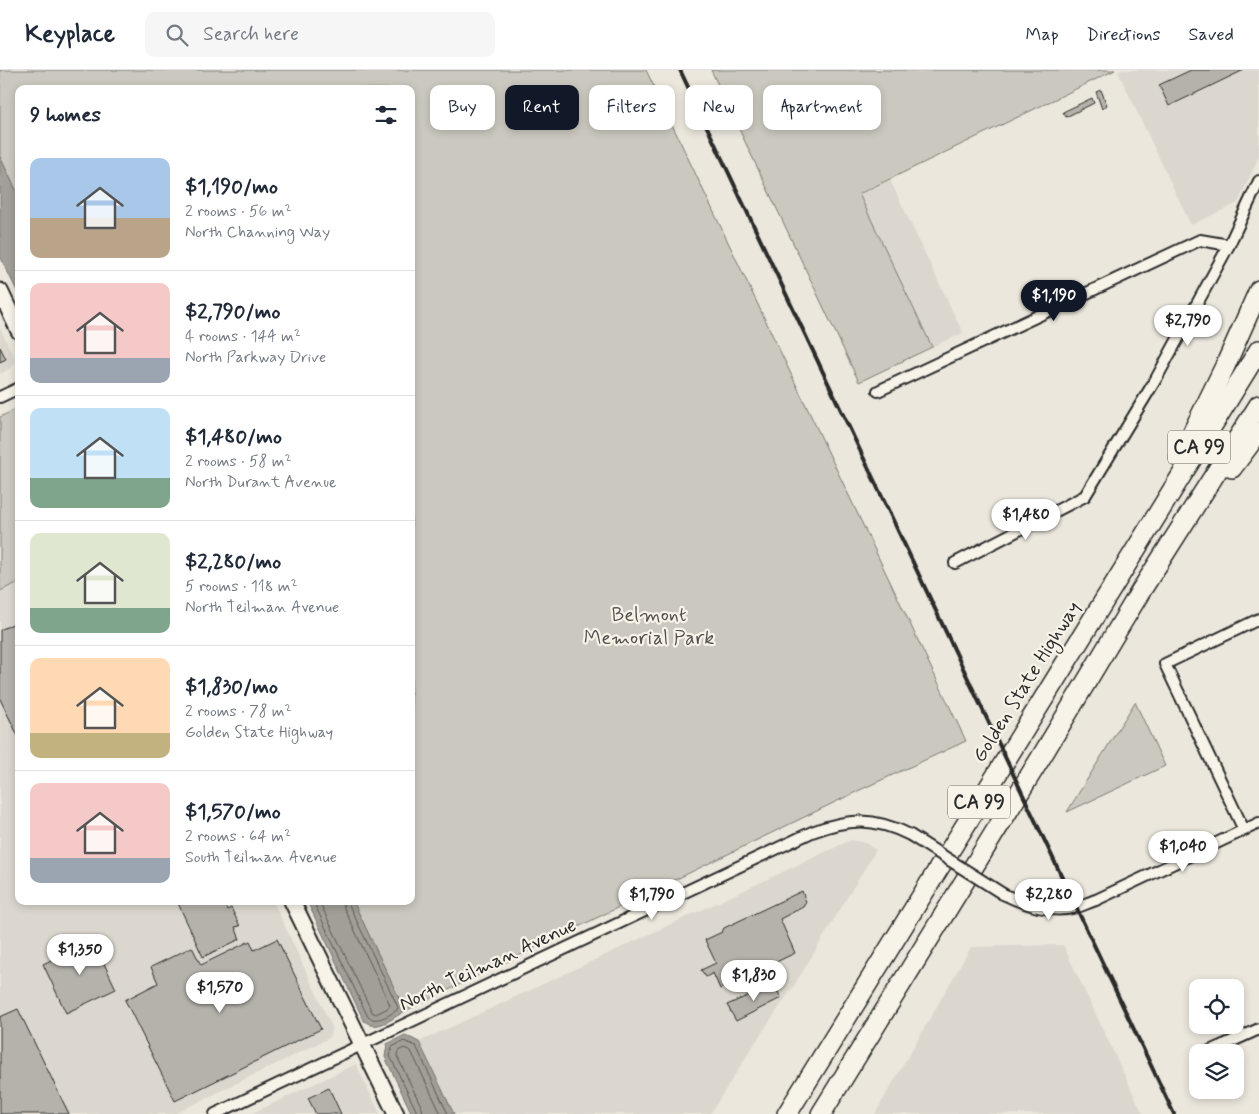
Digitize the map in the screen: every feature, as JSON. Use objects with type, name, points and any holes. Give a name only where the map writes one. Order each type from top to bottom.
[{"type":"highway","points":[[1139,543],[1226,364],[1259,290]]},
{"type":"highway","name":"Golden State Highway","points":[[787,1114],[1259,350]]},
{"type":"highway","name":"CA 99","points":[[821,1114],[1040,759],[1142,589],[1259,405]]},
{"type":"highway","points":[[1142,589],[1259,432]]},
{"type":"highway","points":[[828,1114],[901,985]]},
{"type":"highway","points":[[772,1114],[820,1061]]},
{"type":"street","points":[[955,563],[1086,496],[1156,379],[1229,245],[1259,181]]},
{"type":"street","points":[[878,391],[1200,240],[1229,245]]},
{"type":"street","points":[[0,291],[15,323]]},
{"type":"street","points":[[0,397],[15,390]]},
{"type":"street","points":[[1244,830],[1165,664],[1259,619]]},
{"type":"street","name":"North Teilman Avenue","points":[[215,1114],[812,832],[843,822],[870,822],[884,825],[910,836],[1003,894],[1028,905],[1056,909],[1076,907],[1096,900],[1259,823]]},
{"type":"street","points":[[294,905],[396,1114]]},
{"type":"street","points":[[1225,1044],[1259,1028]]},
{"type":"shaded area","points":[[1122,70],[1259,70],[1259,156],[1238,203],[1191,225],[1118,72]]},
{"type":"shaded area","points":[[890,180],[963,333],[932,347],[859,195]]},
{"type":"shaded area","points":[[0,328],[15,360],[11,368],[0,374]]},
{"type":"shaded area","points":[[15,584],[15,905],[275,905],[332,1027],[329,1038],[174,1114],[0,1114],[0,591]]},
{"type":"shaded area","points":[[851,840],[865,843],[876,850],[795,984],[710,1114],[454,1114],[419,1042]]},
{"type":"shaded area","points":[[1063,945],[1143,1114],[875,1114],[971,947]]},
{"type":"shaded area","points":[[356,1064],[380,1114],[251,1114]]},
{"type":"green space","name":"Belmont Memorial Park","points":[[0,70],[646,70],[653,85],[589,85],[589,130],[675,130],[966,741],[860,790],[405,1011],[355,905],[415,905],[415,85],[15,85],[15,188],[0,157]]},
{"type":"green space","points":[[711,70],[1115,70],[859,194],[932,347],[859,382],[739,130],[753,130],[753,85],[718,85]]},
{"type":"green space","points":[[15,410],[15,584],[0,591],[0,417]]},
{"type":"green space","points":[[1135,702],[1165,766],[1067,812]]},
{"type":"water","points":[[0,157],[15,188],[15,287],[0,256]]},
{"type":"water","points":[[309,905],[355,905],[405,1011],[380,1025],[371,1025],[364,1021]]},
{"type":"water","points":[[405,1035],[419,1042],[454,1114],[412,1114],[385,1057],[387,1044]]},
{"type":"building","points":[[1191,70],[1244,70],[1169,106],[1159,85]]},
{"type":"building","points":[[1101,90],[1107,105],[1102,109],[1096,92]]},
{"type":"building","points":[[1092,98],[1094,103],[1066,117],[1063,112]]},
{"type":"building","points":[[0,347],[6,359],[0,362]]},
{"type":"building","points":[[15,623],[15,730],[0,699],[0,630]]},
{"type":"building","points":[[802,891],[806,902],[803,907],[780,919],[795,953],[720,989],[713,973],[706,977],[701,970],[716,963],[705,940],[722,932],[724,928]]},
{"type":"building","points":[[179,905],[225,905],[227,910],[231,908],[240,926],[235,927],[240,939],[203,957]]},
{"type":"building","points":[[277,939],[321,1029],[175,1101],[125,1000],[158,983],[151,967],[192,947],[201,965],[250,941],[254,950]]},
{"type":"building","points":[[93,940],[116,989],[66,1013],[43,964]]},
{"type":"building","points":[[774,984],[781,998],[736,1021],[727,1005]]},
{"type":"building","points":[[18,1009],[69,1114],[0,1114],[0,1017]]},
{"type":"building","points":[[329,1088],[341,1114],[316,1114],[308,1098]]},
{"type":"railway","points":[[680,70],[1174,1114]]}]
